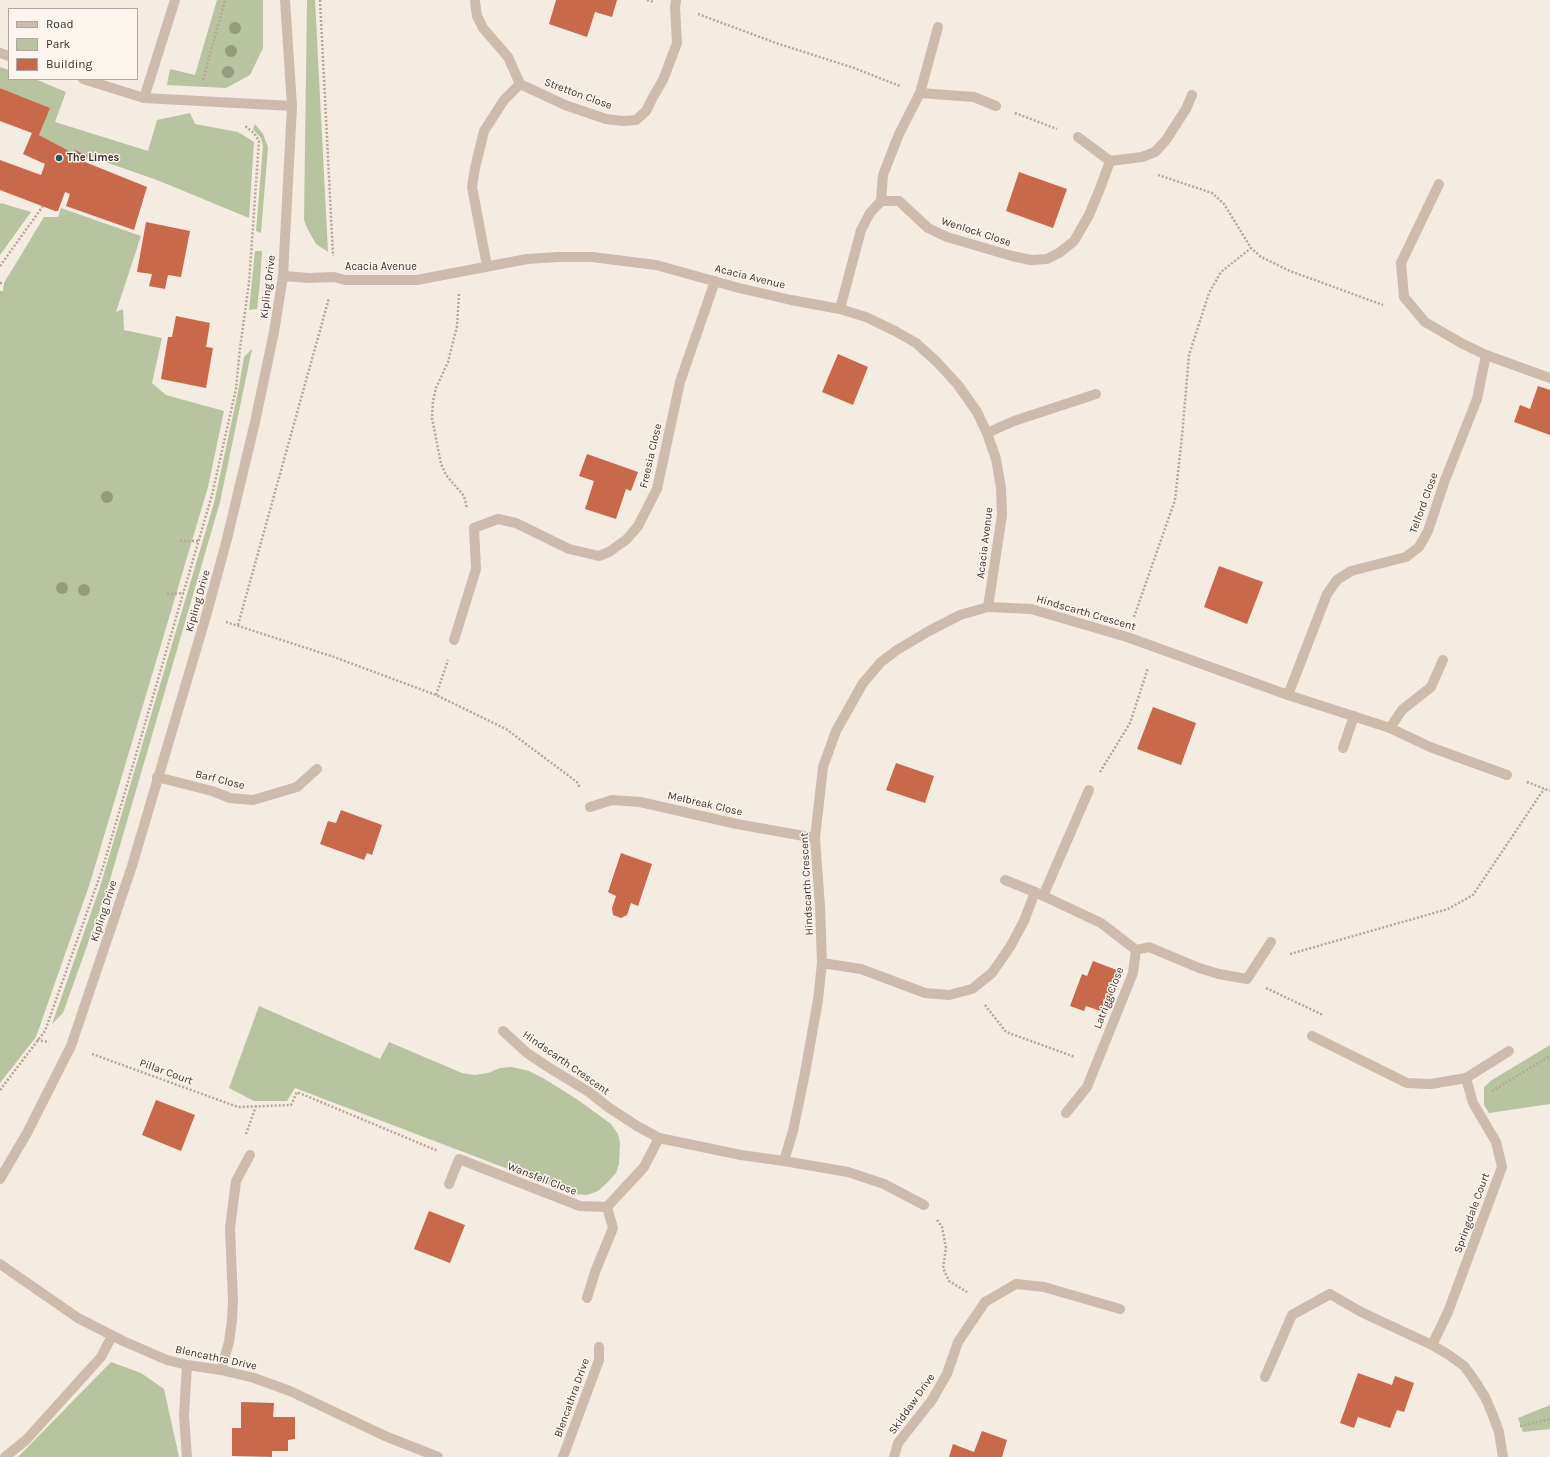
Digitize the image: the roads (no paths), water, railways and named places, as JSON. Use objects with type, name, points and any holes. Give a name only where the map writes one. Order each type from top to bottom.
[{"type":"street","points":[[144,98],[175,0]]},
{"type":"street","name":"Kipling Drive","points":[[0,1179],[27,1133],[71,1046],[132,866],[223,557],[255,422],[274,332],[283,276],[292,106],[285,0]]},
{"type":"street","points":[[475,2],[477,16],[484,28],[508,57],[520,84],[504,100],[484,131],[475,168],[472,187],[486,266]]},
{"type":"street","name":"Stretton Close","points":[[520,84],[565,105],[600,117],[623,121],[636,120],[646,111],[663,80],[677,43],[675,3]]},
{"type":"street","points":[[840,309],[861,230],[870,213],[881,201],[883,176],[899,134],[920,93],[938,27]]},
{"type":"street","points":[[86,80],[144,98],[292,106]]},
{"type":"street","points":[[920,93],[974,97],[996,106]]},
{"type":"street","points":[[1078,136],[1110,161],[1142,157],[1155,152],[1166,140],[1192,95]]},
{"type":"street","name":"Wenlock Close","points":[[881,201],[899,201],[928,228],[947,237],[1012,256],[1031,260],[1047,259],[1059,253],[1074,241],[1089,215],[1110,161]]},
{"type":"street","points":[[1439,184],[1401,263],[1404,297],[1426,322],[1463,344],[1486,355],[1550,378]]},
{"type":"street","name":"Acacia Avenue","points":[[283,276],[309,278],[334,277],[345,280],[417,280],[527,259],[592,257],[656,265],[791,300],[840,309],[866,317],[916,343],[937,362],[958,385],[977,412],[987,433],[996,459],[1000,481],[1002,515],[988,607]]},
{"type":"street","name":"Freesia Close","points":[[454,640],[476,569],[474,528],[498,519],[516,524],[569,549],[599,556],[609,552],[627,539],[638,526],[657,489],[680,382],[715,281]]},
{"type":"street","name":"Telford Close","points":[[1288,695],[1327,594],[1337,580],[1351,571],[1406,557],[1419,547],[1428,531],[1445,480],[1477,399],[1486,355]]},
{"type":"street","points":[[987,433],[1014,421],[1096,394]]},
{"type":"street","name":"Hindscarth Crescent","points":[[503,1031],[527,1052],[548,1067],[589,1092],[608,1108],[659,1138],[741,1155],[784,1161],[793,1131],[818,1000],[822,963],[815,838],[823,767],[836,731],[862,683],[881,662],[897,650],[960,615],[988,607],[1031,609],[1128,637],[1288,695],[1390,728],[1430,747],[1507,775]]},
{"type":"street","points":[[1390,728],[1402,710],[1431,687],[1443,660]]},
{"type":"street","points":[[1343,748],[1354,716]]},
{"type":"street","name":"Barf Close","points":[[157,777],[212,791],[230,798],[253,800],[297,787],[317,769]]},
{"type":"street","points":[[822,963],[861,969],[925,993],[949,995],[972,989],[992,972],[1010,947],[1039,894],[1088,790]]},
{"type":"street","name":"Melbreak Close","points":[[590,807],[612,800],[640,802],[736,824],[815,838]]},
{"type":"street","points":[[1006,880],[1101,923],[1136,950],[1149,947],[1199,968],[1219,974],[1247,978],[1271,942]]},
{"type":"street","name":"Latrigg Close","points":[[1066,1113],[1087,1087],[1133,973],[1136,950]]},
{"type":"street","points":[[1312,1036],[1407,1083],[1431,1084],[1466,1078],[1509,1051]]},
{"type":"street","name":"Springdale Court","points":[[1432,1345],[1448,1312],[1502,1167],[1496,1142],[1473,1103],[1466,1078]]},
{"type":"street","points":[[587,1298],[595,1272],[613,1228],[607,1207],[644,1167],[659,1138]]},
{"type":"street","points":[[221,1370],[232,1320],[233,1301],[230,1228],[236,1181],[250,1155]]},
{"type":"street","name":"Wansfell Close","points":[[449,1184],[459,1160],[580,1206],[607,1207]]},
{"type":"street","points":[[784,1161],[848,1172],[884,1184],[924,1205]]},
{"type":"street","name":"Blencathra Drive","points":[[0,1264],[78,1318],[112,1336],[168,1360],[186,1365],[221,1370],[254,1378],[290,1391],[385,1436],[438,1457]]},
{"type":"street","name":"Skiddaw Drive","points":[[894,1457],[898,1443],[932,1400],[947,1374],[958,1342],[985,1302],[1016,1284],[1044,1287],[1120,1309]]},
{"type":"street","points":[[1265,1377],[1292,1315],[1330,1294],[1361,1312],[1432,1345],[1464,1366],[1485,1397],[1498,1432],[1503,1457]]},
{"type":"street","points":[[5,1457],[26,1440],[101,1358],[112,1336]]},
{"type":"street","name":"Blencathra Drive","points":[[563,1457],[599,1360],[599,1347]]},
{"type":"street","points":[[186,1365],[184,1416],[187,1457]]},
{"type":"place","name":"The Limes","points":[[59,158]]}]
